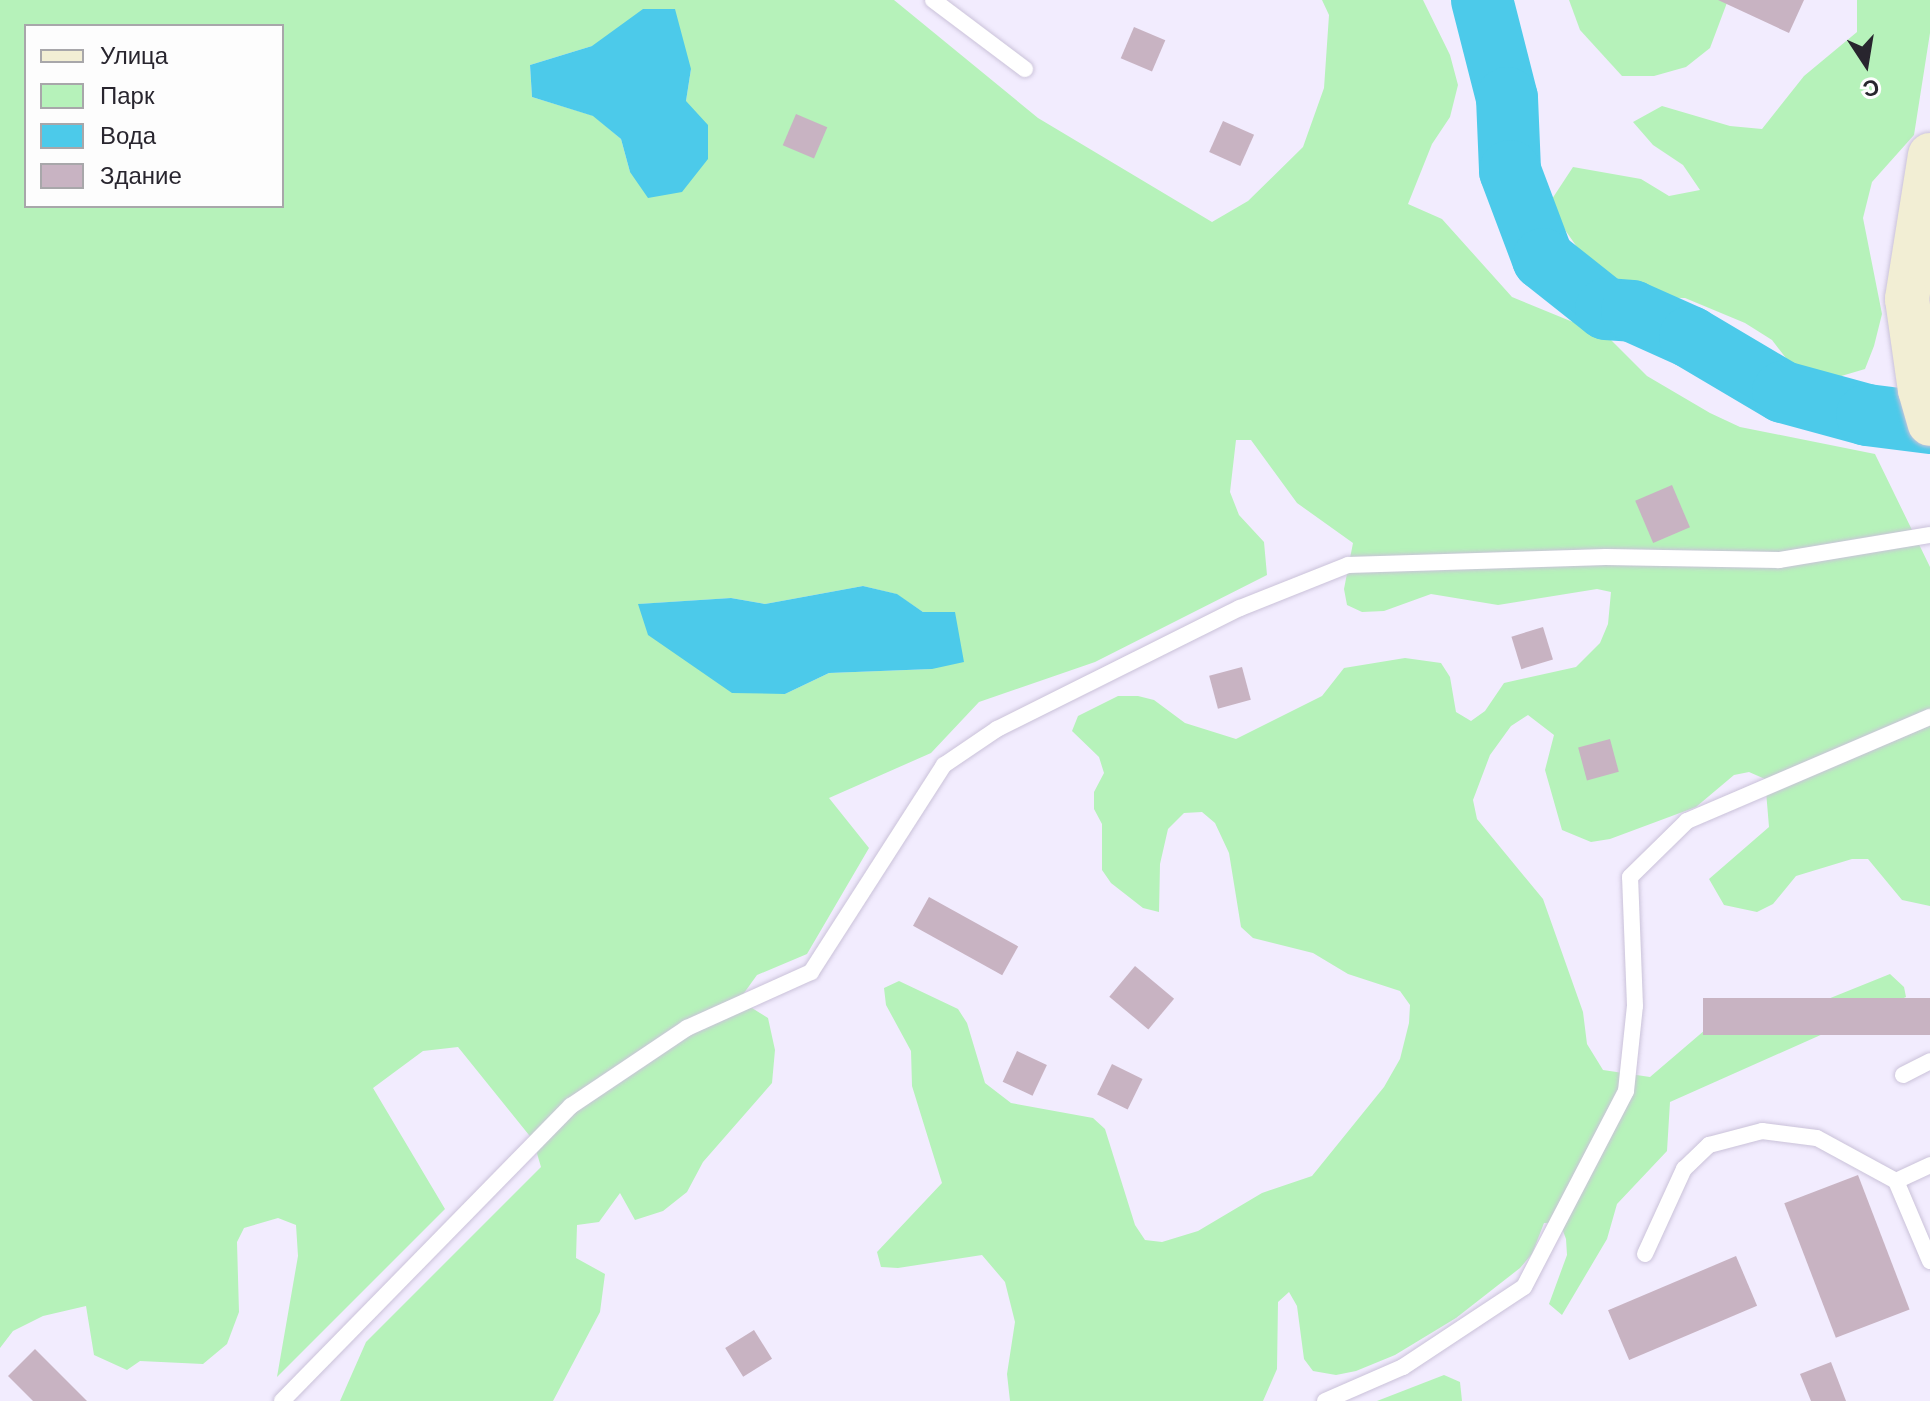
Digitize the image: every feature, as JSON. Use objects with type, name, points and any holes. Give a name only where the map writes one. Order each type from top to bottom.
[{"type":"street","points":[[1925,407],[1907,299],[1930,155]]},
{"type":"lane","points":[[933,0],[1025,69]]},
{"type":"lane","points":[[282,1401],[571,1106],[687,1028],[811,972],[944,765],[997,729],[1240,608],[1348,565],[1606,557],[1779,560],[1930,535]]},
{"type":"lane","points":[[1325,1401],[1403,1367],[1524,1287],[1626,1091],[1635,1006],[1630,877],[1687,821],[1930,717]]},
{"type":"lane","points":[[1903,1075],[1930,1061]]},
{"type":"lane","points":[[1645,1254],[1684,1169],[1709,1145],[1762,1131],[1817,1138],[1896,1181],[1930,1261]]},
{"type":"lane","points":[[1896,1181],[1930,1165]]},
{"type":"green space","points":[[0,0],[894,0],[1038,118],[1212,222],[1248,201],[1303,147],[1324,88],[1329,15],[1322,0],[1423,0],[1450,55],[1458,85],[1450,117],[1432,144],[1408,204],[1442,219],[1512,297],[1607,336],[1647,376],[1710,413],[1740,427],[1875,454],[1930,567],[1930,906],[1902,900],[1868,859],[1852,859],[1796,876],[1773,904],[1757,912],[1724,905],[1709,879],[1769,827],[1765,779],[1749,772],[1734,775],[1696,807],[1610,839],[1591,842],[1562,830],[1545,770],[1554,735],[1528,715],[1511,726],[1490,755],[1473,800],[1477,819],[1543,899],[1583,1012],[1587,1044],[1603,1070],[1650,1077],[1712,1024],[1762,1030],[1778,1026],[1823,1001],[1890,974],[1904,987],[1906,997],[1670,1102],[1667,1151],[1617,1204],[1607,1239],[1562,1315],[1549,1304],[1567,1255],[1566,1239],[1560,1223],[1544,1223],[1532,1254],[1520,1268],[1456,1318],[1395,1355],[1356,1371],[1336,1375],[1313,1371],[1304,1359],[1297,1306],[1289,1292],[1278,1302],[1277,1369],[1263,1401],[1010,1401],[1007,1374],[1015,1322],[1005,1282],[982,1255],[898,1268],[881,1267],[877,1252],[942,1183],[912,1086],[911,1051],[886,1005],[884,988],[899,981],[958,1009],[967,1023],[985,1083],[1011,1103],[1093,1118],[1105,1129],[1135,1225],[1145,1240],[1162,1242],[1198,1231],[1262,1193],[1312,1176],[1384,1087],[1400,1059],[1410,1005],[1400,991],[1348,974],[1313,953],[1253,938],[1241,927],[1229,853],[1215,823],[1202,812],[1184,813],[1168,829],[1160,864],[1159,912],[1143,908],[1111,883],[1102,870],[1102,824],[1094,809],[1094,792],[1104,773],[1099,757],[1072,731],[1078,716],[1118,696],[1138,696],[1154,700],[1185,723],[1236,739],[1322,696],[1344,668],[1405,658],[1441,663],[1450,677],[1456,712],[1471,721],[1485,711],[1504,683],[1576,667],[1600,643],[1608,624],[1611,592],[1597,589],[1498,605],[1431,594],[1384,611],[1362,612],[1347,605],[1344,589],[1353,543],[1297,503],[1251,440],[1236,440],[1230,492],[1239,515],[1264,542],[1267,575],[1095,662],[979,702],[931,753],[829,798],[869,848],[807,954],[757,975],[739,1000],[768,1018],[775,1050],[772,1083],[703,1162],[687,1192],[663,1211],[635,1220],[620,1193],[599,1222],[577,1225],[576,1258],[605,1274],[600,1312],[553,1401],[340,1401],[366,1342],[541,1167],[533,1140],[458,1047],[423,1051],[373,1088],[445,1209],[277,1377],[298,1256],[296,1225],[278,1218],[244,1228],[237,1242],[239,1312],[227,1344],[203,1364],[140,1361],[127,1370],[94,1355],[86,1306],[43,1316],[13,1331],[0,1348]],"holes":[[[592,46],[691,69],[686,101],[630,172],[621,139],[594,116],[532,97],[530,65]],[[863,586],[896,594],[923,612],[932,669],[829,673],[785,694],[639,604],[731,598],[765,604]]]},
{"type":"green space","points":[[1569,0],[1728,0],[1710,48],[1686,67],[1654,76],[1622,76],[1580,30]]},
{"type":"green space","points":[[1857,0],[1930,0],[1930,33],[1914,135],[1872,182],[1863,218],[1882,314],[1874,346],[1865,369],[1821,382],[1792,366],[1772,340],[1745,323],[1685,298],[1626,297],[1600,280],[1563,227],[1552,199],[1573,167],[1641,179],[1669,196],[1700,190],[1683,165],[1653,145],[1633,122],[1662,106],[1730,126],[1762,129],[1804,76],[1857,32]]},
{"type":"green space","points":[[1444,1375],[1460,1382],[1462,1401],[1377,1401]]},
{"type":"water","points":[[643,9],[675,9],[691,69],[686,101],[708,125],[708,159],[682,192],[648,198],[630,172],[621,139],[593,116],[532,97],[530,65],[592,46]]},
{"type":"water","points":[[863,586],[897,594],[923,612],[955,612],[964,662],[932,669],[829,673],[785,694],[732,693],[648,635],[638,604],[731,598],[765,604]]},
{"type":"building","points":[[1718,0],[1804,0],[1789,33]]},
{"type":"building","points":[[1134,27],[1165,40],[1152,72],[1121,58]]},
{"type":"building","points":[[796,114],[827,127],[814,159],[783,145]]},
{"type":"building","points":[[1223,121],[1254,135],[1240,166],[1209,152]]},
{"type":"building","points":[[1672,485],[1690,527],[1653,543],[1635,501]]},
{"type":"building","points":[[1543,627],[1553,660],[1521,669],[1511,637]]},
{"type":"building","points":[[1242,667],[1251,700],[1218,709],[1209,676]]},
{"type":"building","points":[[1610,739],[1619,772],[1587,780],[1578,748]]},
{"type":"building","points":[[929,897],[1018,946],[1002,975],[913,926]]},
{"type":"building","points":[[1135,966],[1174,999],[1148,1029],[1109,997]]},
{"type":"building","points":[[1703,998],[1930,998],[1930,1035],[1703,1035]]},
{"type":"building","points":[[1017,1051],[1047,1065],[1033,1096],[1003,1082]]},
{"type":"building","points":[[1112,1064],[1143,1079],[1128,1109],[1097,1095]]},
{"type":"building","points":[[1858,1175],[1910,1309],[1836,1338],[1784,1203]]},
{"type":"building","points":[[1736,1256],[1757,1306],[1629,1360],[1608,1310]]},
{"type":"building","points":[[754,1330],[772,1359],[743,1377],[725,1348]]},
{"type":"building","points":[[35,1349],[87,1401],[33,1401],[8,1376]]},
{"type":"building","points":[[1831,1362],[1846,1401],[1811,1401],[1800,1374]]},
{"type":"waterway","points":[[1482,0],[1507,98],[1510,171],[1543,259],[1606,309],[1632,311],[1690,337],[1783,392],[1867,415],[1930,423]]}]
